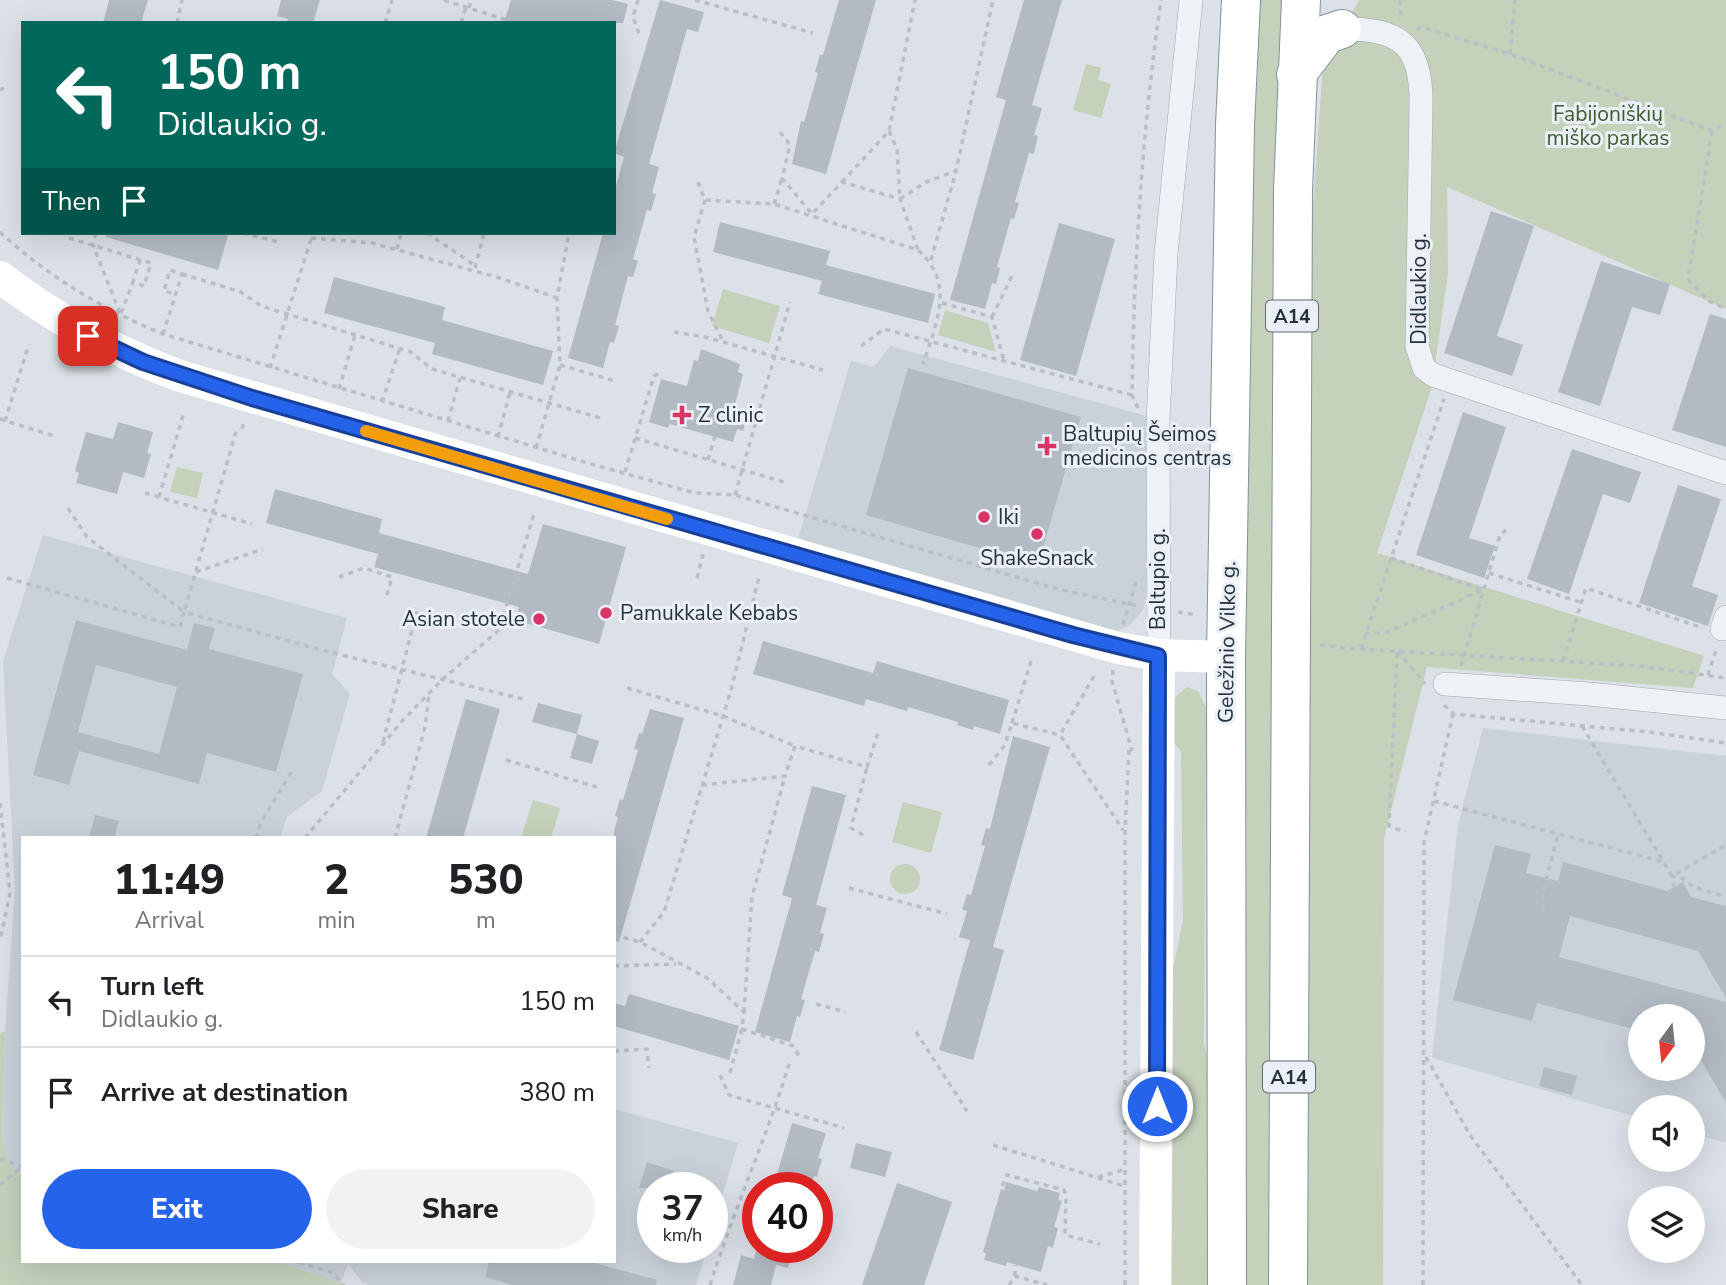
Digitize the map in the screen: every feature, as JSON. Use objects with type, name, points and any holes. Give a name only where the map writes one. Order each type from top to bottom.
[{"type":"highway","name":"Geležinio Vilko g.","points":[[1227,1285],[1226,657],[1235,125],[1241,0]]},
{"type":"highway","name":"A14","points":[[1288,1285],[1293,204],[1301,0]]},
{"type":"highway","points":[[1314,0],[1323,14],[1342,29]]},
{"type":"highway","points":[[1296,75],[1327,34],[1342,29]]},
{"type":"street","name":"Baltupio g.","points":[[1155,1285],[1158,421],[1173,168],[1191,0]]},
{"type":"street","points":[[1342,29],[1366,28],[1385,33],[1402,42]]},
{"type":"street","name":"Didlaukio g.","points":[[1402,42],[1419,66],[1422,84],[1417,346],[1424,368],[1433,375],[1450,381],[1726,473]]},
{"type":"street","points":[[0,277],[31,301],[88,336],[180,376],[696,528],[1118,648],[1158,656],[1226,657]]},
{"type":"street","points":[[1442,689],[1601,695],[1726,708]]},
{"type":"path","points":[[177,21],[182,0]]},
{"type":"path","points":[[386,21],[392,0]]},
{"type":"path","points":[[444,0],[510,21]]},
{"type":"path","points":[[462,21],[471,0]]},
{"type":"path","points":[[638,0],[634,17],[640,36]]},
{"type":"path","points":[[695,0],[813,33]]},
{"type":"path","points":[[812,214],[888,131],[915,0]]},
{"type":"path","points":[[931,261],[956,171],[993,0]]},
{"type":"path","points":[[1142,417],[1132,395],[1134,270],[1149,82],[1161,0]]},
{"type":"path","points":[[1510,54],[1515,0]]},
{"type":"path","points":[[1402,42],[1421,27],[1510,54],[1713,131]]},
{"type":"path","points":[[1726,122],[1713,131],[1688,279],[1709,301],[1726,309]]},
{"type":"path","points":[[888,131],[897,149],[900,200],[918,250]]},
{"type":"path","points":[[774,204],[790,145],[780,132]]},
{"type":"path","points":[[900,200],[926,182],[956,171]]},
{"type":"path","points":[[782,178],[812,214]]},
{"type":"path","points":[[698,182],[705,200],[694,237],[708,311],[723,341]]},
{"type":"path","points":[[842,182],[900,200]]},
{"type":"path","points":[[705,200],[774,204],[918,250],[931,261],[942,295],[942,303],[923,364]]},
{"type":"path","points":[[0,232],[52,275],[120,315],[163,334],[536,448],[695,492],[735,495],[1061,590],[1128,605]]},
{"type":"path","points":[[96,235],[93,245],[120,315]]},
{"type":"path","points":[[251,235],[279,242]]},
{"type":"path","points":[[270,368],[312,235],[372,243],[475,268],[557,298]]},
{"type":"path","points":[[397,249],[400,235]]},
{"type":"path","points":[[430,235],[475,268]]},
{"type":"path","points":[[475,268],[483,235]]},
{"type":"path","points":[[536,448],[560,365],[557,298],[569,235]]},
{"type":"path","points":[[69,238],[151,263],[144,286],[133,282]]},
{"type":"path","points":[[120,315],[140,260]]},
{"type":"path","points":[[176,294],[164,291],[170,270],[241,292],[261,306],[411,352],[432,369],[604,419]]},
{"type":"path","points":[[163,334],[182,274]]},
{"type":"path","points":[[1004,361],[992,317],[1012,276]]},
{"type":"path","points":[[735,495],[790,302]]},
{"type":"path","points":[[942,303],[992,317]]},
{"type":"path","points":[[860,346],[884,329],[1132,395]]},
{"type":"path","points":[[674,332],[723,341],[823,370]]},
{"type":"path","points":[[339,389],[355,335]]},
{"type":"path","points":[[29,344],[3,420],[54,436]]},
{"type":"path","points":[[382,402],[400,348]]},
{"type":"path","points":[[560,365],[615,381]]},
{"type":"path","points":[[625,472],[654,376],[662,372]]},
{"type":"path","points":[[447,421],[460,378]]},
{"type":"path","points":[[1361,649],[1450,381]]},
{"type":"path","points":[[498,437],[510,393]]},
{"type":"path","points":[[159,497],[184,412]]},
{"type":"path","points":[[7,578],[180,627],[237,428]]},
{"type":"path","points":[[708,460],[716,433]]},
{"type":"path","points":[[635,438],[787,483]]},
{"type":"path","points":[[145,493],[252,524]]},
{"type":"path","points":[[68,508],[86,537],[184,612],[523,699]]},
{"type":"path","points":[[307,836],[382,744],[429,693],[499,630],[534,513]]},
{"type":"path","points":[[1442,689],[1464,655],[1500,535],[1506,530]]},
{"type":"path","points":[[196,572],[263,549]]},
{"type":"path","points":[[1391,558],[1483,590]]},
{"type":"path","points":[[697,578],[701,562]]},
{"type":"path","points":[[339,577],[363,568],[392,577],[386,598]]},
{"type":"path","points":[[1489,573],[1580,602]]},
{"type":"path","points":[[640,942],[664,912],[723,716],[759,577]]},
{"type":"path","points":[[1563,661],[1586,587],[1723,627],[1708,675]]},
{"type":"path","points":[[1366,634],[1387,632],[1483,590]]},
{"type":"path","points":[[382,744],[418,607]]},
{"type":"path","points":[[204,625],[206,618]]},
{"type":"path","points":[[1398,651],[1563,661],[1726,678]]},
{"type":"path","points":[[1398,651],[1442,689],[1453,715],[1424,842],[1423,1285]]},
{"type":"path","points":[[1398,651],[1389,826],[1405,832]]},
{"type":"path","points":[[989,765],[1005,745],[1032,658]]},
{"type":"path","points":[[1060,735],[1094,676]]},
{"type":"path","points":[[1112,681],[1129,745],[1125,832],[1125,1285]]},
{"type":"path","points":[[627,688],[723,716],[795,746],[867,767]]},
{"type":"path","points":[[396,836],[425,727],[429,693]]},
{"type":"path","points":[[1453,715],[1582,726],[1726,743]]},
{"type":"path","points":[[1012,723],[1060,735],[1125,832]]},
{"type":"path","points":[[1582,726],[1664,862],[1672,876],[1674,887]]},
{"type":"path","points":[[863,835],[851,828],[878,733]]},
{"type":"path","points":[[730,1073],[742,1029],[752,897],[795,746]]},
{"type":"path","points":[[506,760],[600,788]]},
{"type":"path","points":[[257,836],[261,822],[292,771]]},
{"type":"path","points":[[702,785],[785,776]]},
{"type":"path","points":[[1433,801],[1664,862]]},
{"type":"path","points":[[0,803],[10,892],[0,941]]},
{"type":"path","points":[[1543,910],[1543,892],[1558,834]]},
{"type":"path","points":[[1672,876],[1726,845]]},
{"type":"path","points":[[1672,876],[1685,879],[1693,887],[1726,897]]},
{"type":"path","points":[[849,888],[947,914]]},
{"type":"path","points":[[616,936],[640,942],[707,978],[744,1012]]},
{"type":"path","points":[[616,966],[678,964]]},
{"type":"path","points":[[816,1004],[846,1012]]},
{"type":"path","points":[[742,1029],[793,1046],[801,1059]]},
{"type":"path","points":[[916,1032],[967,1111]]},
{"type":"path","points":[[616,1051],[647,1049],[649,1068]]},
{"type":"path","points":[[1425,1055],[1470,1135],[1582,1285]]},
{"type":"path","points":[[710,1285],[790,1061]]},
{"type":"path","points":[[720,1075],[729,1095],[845,1128]]},
{"type":"path","points":[[993,1145],[1124,1186]]},
{"type":"path","points":[[0,1159],[21,1166]]},
{"type":"path","points":[[0,1185],[21,1167]]},
{"type":"path","points":[[1098,1177],[1123,1170]]},
{"type":"path","points":[[1002,1186],[1007,1175],[1064,1190],[1065,1236],[1100,1244]]},
{"type":"path","points":[[302,1263],[333,1273],[342,1284]]},
{"type":"path","points":[[1009,1285],[1015,1276],[1015,1265]]},
{"type":"path","points":[[1015,1276],[1047,1285]]},
{"type":"shaded area","points":[[890,346],[1147,416],[1146,598],[1144,609],[1130,625],[1120,630],[1105,632],[798,539],[851,361],[874,367]]},
{"type":"shaded area","points":[[43,535],[347,618],[332,674],[350,694],[322,791],[287,817],[281,836],[21,836],[21,1171],[10,1168],[2,1137],[5,1031],[15,890],[3,661]]},
{"type":"shaded area","points":[[1483,728],[1726,756],[1726,1143],[1705,1137],[1705,1095],[1628,1095],[1628,1115],[1432,1058],[1458,825]]},
{"type":"shaded area","points":[[616,1110],[738,1143],[728,1177],[728,1172],[637,1172],[637,1263],[703,1263],[696,1285],[369,1285],[363,1283],[348,1264],[341,1283],[283,1263],[616,1263]]},
{"type":"green space","points":[[1254,0],[1289,0],[1276,1285],[1241,1285],[1244,404]]},
{"type":"green space","name":"Fabijoniškių miško parkas","points":[[1359,0],[1726,0],[1726,309],[1447,187],[1448,273],[1432,387],[1377,553],[1704,656],[1693,688],[1427,667],[1384,839],[1383,1285],[1301,1285],[1310,251],[1323,65]]},
{"type":"green space","points":[[1086,64],[1101,68],[1098,80],[1111,84],[1101,118],[1073,110]]},
{"type":"green space","points":[[723,289],[780,306],[769,343],[712,326]]},
{"type":"green space","points":[[945,310],[988,323],[996,352],[938,335]]},
{"type":"green space","points":[[177,467],[203,473],[197,498],[170,492]]},
{"type":"green space","points":[[1187,687],[1198,691],[1206,707],[1204,1043],[1214,1085],[1213,1285],[1172,1285],[1173,969],[1183,920],[1181,751],[1172,741],[1172,700]]},
{"type":"green space","points":[[533,800],[560,808],[552,836],[522,836]]},
{"type":"green space","points":[[903,802],[942,812],[931,853],[892,842]]},
{"type":"green space","points":[[905,864],[911,865],[919,873],[919,885],[911,893],[905,894],[899,893],[891,885],[890,879],[891,873],[899,865]]},
{"type":"green space","points":[[5,1031],[2,1137],[10,1168],[21,1171],[21,1263],[283,1263],[347,1285],[0,1285],[0,1034]]},
{"type":"building","points":[[109,0],[148,0],[142,21],[104,21]]},
{"type":"building","points":[[281,0],[320,0],[314,21],[288,21],[277,16]]},
{"type":"building","points":[[511,0],[612,0],[628,4],[623,23],[505,21]]},
{"type":"building","points":[[660,0],[704,12],[698,32],[687,29],[649,164],[659,167],[652,193],[656,194],[651,211],[647,210],[633,259],[638,261],[633,277],[628,276],[615,325],[619,326],[614,343],[610,342],[603,368],[568,358],[602,235],[616,235],[616,186],[624,157],[616,154]]},
{"type":"building","points":[[839,0],[876,0],[826,174],[792,164],[801,121],[804,122],[818,73],[815,72],[820,55],[823,55]]},
{"type":"building","points":[[1024,0],[1062,0],[1032,105],[1042,108],[1034,135],[1038,136],[1034,154],[1029,153],[1015,202],[1019,203],[1014,219],[1011,218],[997,267],[1000,268],[996,284],[992,283],[985,309],[950,300],[1006,100],[996,97]]},
{"type":"building","points":[[1491,211],[1534,226],[1497,336],[1523,345],[1512,376],[1444,353]]},
{"type":"building","points":[[720,222],[830,251],[826,265],[935,294],[928,323],[818,294],[822,281],[713,252]]},
{"type":"building","points":[[1059,223],[1115,239],[1076,376],[1020,360]]},
{"type":"building","points":[[106,235],[228,235],[218,270]]},
{"type":"building","points":[[1601,261],[1670,284],[1660,315],[1632,307],[1600,406],[1558,392]]},
{"type":"building","points":[[334,277],[445,307],[442,320],[553,351],[543,385],[432,354],[435,343],[324,313]]},
{"type":"building","points":[[1710,314],[1726,319],[1726,447],[1672,430]]},
{"type":"building","points":[[701,349],[740,364],[738,372],[743,374],[733,412],[747,415],[743,431],[737,429],[733,442],[670,424],[668,428],[649,422],[661,379],[687,386],[694,360],[698,361]]},
{"type":"building","points":[[908,368],[1081,417],[1038,565],[866,515]]},
{"type":"building","points":[[1463,412],[1506,427],[1469,538],[1495,546],[1484,578],[1416,555]]},
{"type":"building","points":[[118,422],[153,432],[147,453],[151,454],[144,478],[123,472],[117,494],[76,483],[79,473],[75,471],[86,432],[113,439]]},
{"type":"building","points":[[1572,449],[1641,472],[1630,503],[1603,494],[1569,594],[1527,579]]},
{"type":"building","points":[[1678,485],[1721,499],[1692,586],[1718,595],[1708,626],[1639,603]]},
{"type":"building","points":[[275,489],[382,519],[379,533],[528,574],[543,524],[626,547],[599,644],[515,620],[519,607],[374,567],[378,554],[266,523]]},
{"type":"building","points":[[76,620],[187,650],[194,623],[215,628],[209,649],[303,674],[276,772],[207,753],[199,784],[79,751],[69,785],[33,775]],"holes":[[[96,665],[177,687],[159,754],[78,732]]]},
{"type":"building","points":[[763,641],[873,673],[877,661],[1009,700],[1000,734],[974,726],[973,730],[957,725],[958,722],[908,707],[907,711],[866,699],[864,706],[753,674]]},
{"type":"building","points":[[466,699],[500,709],[464,836],[427,836]]},
{"type":"building","points":[[538,703],[582,715],[577,734],[532,722]]},
{"type":"building","points":[[650,709],[684,718],[619,942],[616,941],[614,831],[618,817],[615,816],[620,799],[623,800],[638,750],[634,749],[639,733],[642,734]]},
{"type":"building","points":[[577,734],[599,741],[592,764],[570,758]]},
{"type":"building","points":[[1013,736],[1050,747],[993,947],[1004,950],[973,1060],[939,1050],[970,940],[959,937],[967,911],[962,910],[967,894],[971,895],[985,846],[981,845],[986,828],[990,829]]},
{"type":"building","points":[[812,786],[846,795],[816,905],[827,908],[820,933],[824,934],[819,952],[815,951],[801,999],[805,1000],[800,1017],[797,1016],[790,1042],[755,1032],[792,898],[782,895]]},
{"type":"building","points":[[95,815],[119,821],[115,836],[90,836]]},
{"type":"building","points":[[1495,845],[1531,854],[1526,873],[1558,881],[1563,862],[1667,891],[1683,882],[1691,897],[1726,906],[1726,998],[1698,951],[1570,916],[1559,957],[1726,1002],[1726,1103],[1705,1067],[1705,1004],[1628,1004],[1628,1028],[1537,1003],[1532,1021],[1453,1000]]},
{"type":"building","points":[[629,994],[739,1026],[729,1060],[616,1027],[616,1004],[625,1006]]},
{"type":"building","points":[[1544,1067],[1577,1076],[1572,1095],[1539,1086]]},
{"type":"building","points":[[792,1123],[826,1133],[818,1158],[822,1159],[818,1172],[778,1172]]},
{"type":"building","points":[[856,1143],[892,1152],[885,1177],[850,1168]]},
{"type":"building","points":[[647,1162],[674,1171],[674,1172],[644,1172]]},
{"type":"building","points":[[1006,1182],[1037,1191],[1039,1187],[1060,1193],[1058,1200],[1062,1201],[1054,1227],[1058,1228],[1053,1248],[1048,1246],[1041,1272],[1007,1262],[1006,1266],[984,1260],[986,1253],[983,1252],[1001,1189],[1004,1190]]},
{"type":"building","points":[[897,1183],[952,1202],[924,1285],[862,1285]]},
{"type":"building","points":[[741,1255],[742,1263],[789,1263],[788,1268],[776,1265],[771,1285],[733,1285]]},
{"type":"building","points":[[489,1263],[595,1263],[657,1280],[656,1285],[512,1285],[485,1277]]},
{"type":"slow traffic","points":[[366,431],[667,519]]},
{"type":"place","name":"Z clinic","points":[[682,415]]},
{"type":"place","name":"Baltupių Šeimos medicinos centras","points":[[1047,446]]},
{"type":"place","name":"Iki","points":[[984,517]]},
{"type":"place","name":"ShakeSnack","points":[[1037,534]]},
{"type":"place","name":"Pamukkale Kebabs","points":[[606,613]]},
{"type":"place","name":"Asian stotele","points":[[539,619]]},
{"type":"route","points":[[88,336],[110,348],[180,376],[252,398],[1118,648],[1158,656],[1157,1106]]}]
